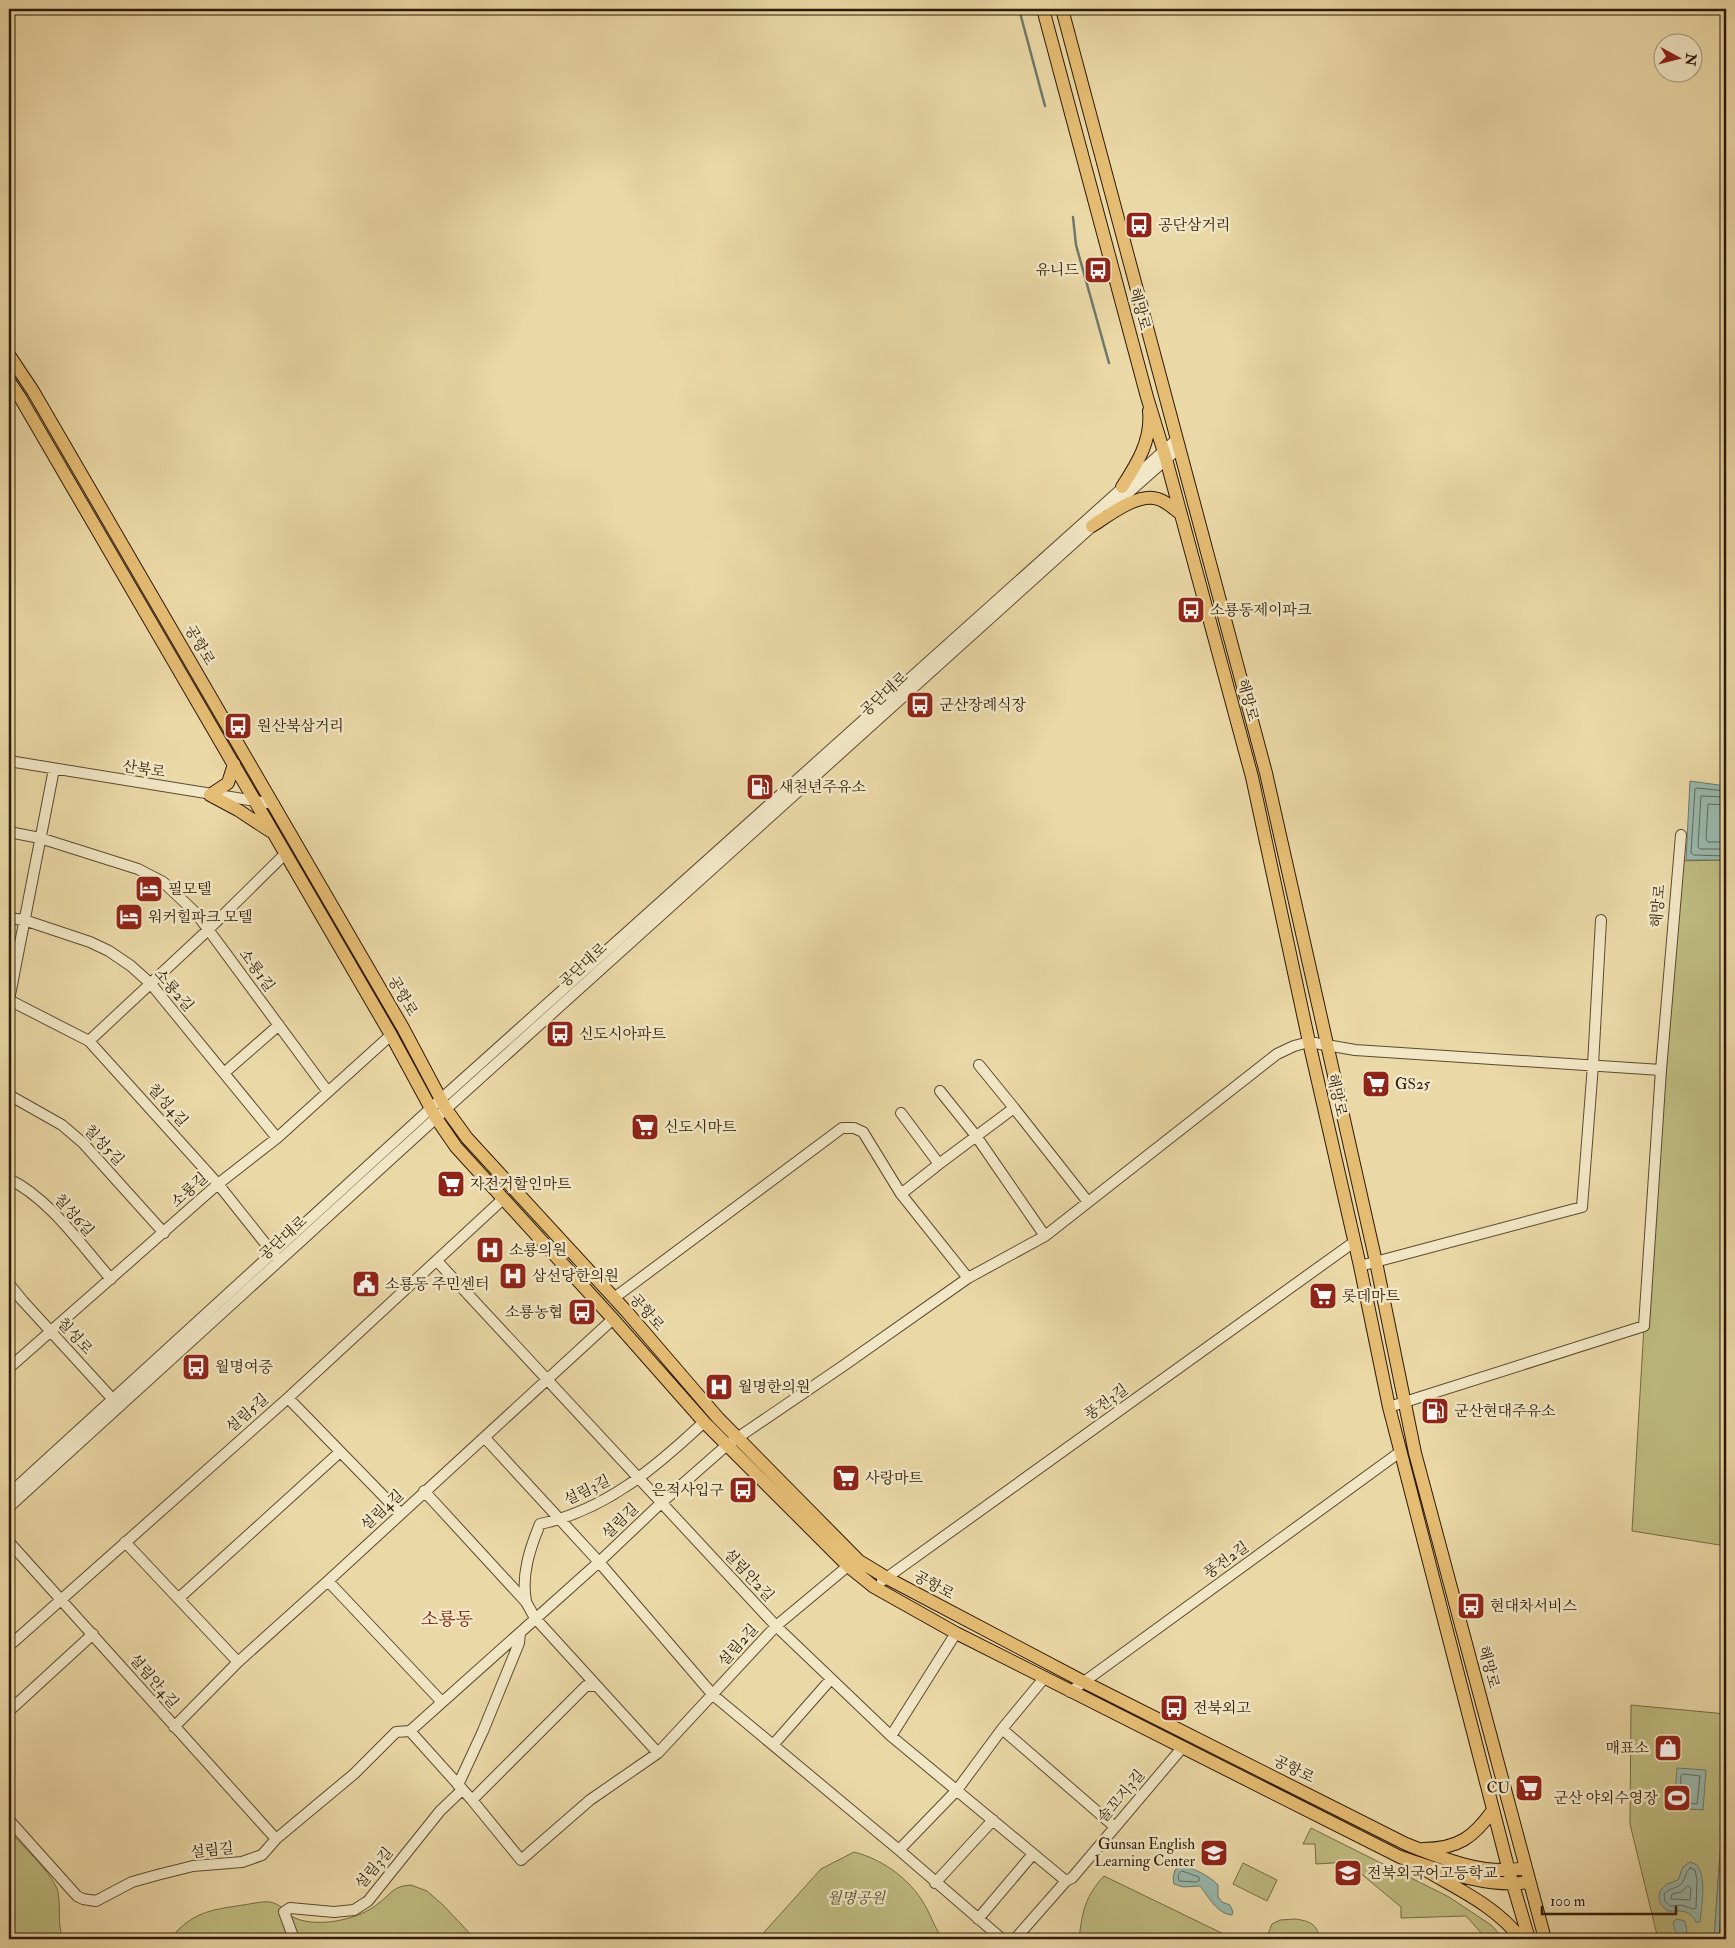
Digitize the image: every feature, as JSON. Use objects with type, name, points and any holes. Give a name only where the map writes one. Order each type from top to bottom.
[{"type":"main road","name":"해망로","points":[[1043,9],[1252,777],[1360,1266],[1388,1407],[1509,1871],[1529,1939]]},
{"type":"main road","name":"해망로","points":[[1062,9],[1266,773],[1376,1262],[1415,1453],[1525,1868],[1546,1939]]},
{"type":"main road","name":"공항로","points":[[9,355],[33,391],[274,804],[403,1028],[444,1104],[467,1138],[614,1298],[718,1418],[859,1561],[887,1578],[1084,1682],[1418,1849],[1439,1858],[1486,1870],[1509,1871],[1525,1868]]},
{"type":"main road","name":"공항로","points":[[9,381],[234,764],[390,1035],[433,1114],[456,1147],[613,1318],[704,1422],[848,1566],[874,1587],[956,1633],[1400,1857],[1486,1881],[1514,1885],[1529,1882]]},
{"type":"main road","points":[[1122,487],[1136,466],[1144,448],[1149,418],[1147,396]]},
{"type":"main road","points":[[1092,526],[1132,502],[1145,498],[1157,498],[1181,514]]},
{"type":"main road","points":[[234,764],[228,783],[210,795],[238,810],[274,834]]},
{"type":"main road","points":[[1418,1849],[1438,1849],[1462,1841],[1478,1830],[1493,1810]]},
{"type":"main road","points":[[1400,1857],[1480,1902],[1499,1916],[1521,1939]]},
{"type":"street","name":"공단대로","points":[[444,1104],[1092,526],[1178,443]]},
{"type":"street","name":"공단대로","points":[[9,1507],[273,1253],[433,1114],[1122,487],[1165,455]]},
{"type":"street","name":"산북로","points":[[9,761],[256,803],[274,804]]},
{"type":"street","points":[[9,1000],[54,769]]},
{"type":"street","name":"소룡1길","points":[[9,832],[40,838],[138,870],[163,882],[182,898],[209,929],[328,1092]]},
{"type":"street","name":"해망로","points":[[1388,1407],[1644,1326],[1661,1070],[1680,836]]},
{"type":"street","points":[[89,1041],[209,929],[285,854]]},
{"type":"street","name":"소룡2길","points":[[9,918],[24,920],[90,942],[109,951],[131,966],[151,984],[277,1138]]},
{"type":"street","points":[[1360,1266],[1582,1208],[1593,1066],[1601,920]]},
{"type":"street","name":"칠성4길","points":[[9,1000],[89,1041],[218,1184],[280,1261]]},
{"type":"street","points":[[224,1073],[279,1025]]},
{"type":"street","name":"소룡길","points":[[9,1368],[218,1184],[277,1138],[390,1035]]},
{"type":"street","points":[[1309,1042],[1355,1050],[1661,1070]]},
{"type":"street","name":"설림길","points":[[9,1820],[77,1896],[89,1901],[102,1899],[132,1882],[157,1874],[193,1866],[242,1862],[262,1855],[276,1839],[354,1774],[396,1732],[410,1731],[727,1445],[968,1278],[1045,1236],[1277,1054],[1294,1046],[1309,1042]]},
{"type":"street","points":[[979,1065],[1088,1202]]},
{"type":"street","points":[[940,1091],[976,1136],[1045,1236]]},
{"type":"street","name":"칠성5길","points":[[9,1095],[62,1125],[83,1143],[164,1233]]},
{"type":"street","points":[[901,1194],[1014,1108]]},
{"type":"street","points":[[901,1113],[939,1164]]},
{"type":"street","name":"공단대로","points":[[9,1494],[117,1404],[280,1261],[433,1114]]},
{"type":"street","points":[[614,1298],[842,1128],[854,1128],[863,1132],[901,1194],[968,1278]]},
{"type":"street","name":"칠성6길","points":[[9,1179],[33,1194],[50,1210],[111,1279]]},
{"type":"street","name":"설림5길","points":[[9,1646],[288,1398],[503,1200]]},
{"type":"street","name":"풍전3길","points":[[874,1587],[1354,1242]]},
{"type":"street","name":"설림안2길","points":[[437,1262],[776,1626],[890,1736],[1066,1881]]},
{"type":"street","name":"칠성로","points":[[9,1284],[117,1404]]},
{"type":"street","name":"설림4길","points":[[174,1727],[238,1662],[400,1513],[485,1438],[613,1318]]},
{"type":"street","points":[[288,1398],[400,1513]]},
{"type":"street","name":"설림3길","points":[[526,1602],[524,1591],[527,1562],[540,1524],[560,1520],[600,1503],[640,1478],[704,1422]]},
{"type":"street","points":[[485,1438],[598,1562],[713,1695],[899,1850],[1002,1939]]},
{"type":"street","points":[[179,1598],[340,1452]]},
{"type":"street","name":"풍전2길","points":[[1070,1692],[1400,1452]]},
{"type":"street","points":[[424,1492],[526,1602],[535,1618],[658,1753]]},
{"type":"street","name":"설림안4길","points":[[9,1542],[276,1839]]},
{"type":"street","points":[[125,1542],[238,1662]]},
{"type":"street","name":"설림2길","points":[[460,1787],[521,1860],[590,1800],[658,1753],[776,1626],[848,1566]]},
{"type":"street","points":[[328,1581],[441,1702]]},
{"type":"street","name":"설림3길","points":[[294,1939],[284,1912],[290,1908],[334,1912],[354,1910],[368,1901],[460,1787],[519,1642],[520,1633]]},
{"type":"street","points":[[890,1736],[956,1633]]},
{"type":"street","points":[[9,1711],[93,1634]]},
{"type":"street","points":[[899,1850],[957,1790],[1002,1729],[1045,1677]]},
{"type":"street","points":[[773,1745],[831,1679]]},
{"type":"street","points":[[472,1800],[586,1686],[596,1686]]},
{"type":"street","points":[[1002,1729],[1115,1827]]},
{"type":"street","points":[[410,1731],[460,1787]]},
{"type":"street","name":"솔꼬지3길","points":[[1015,1939],[1066,1881],[1072,1878],[1182,1748]]},
{"type":"street","points":[[935,1883],[993,1820]]},
{"type":"street","points":[[978,1918],[1034,1854]]},
{"type":"green space","points":[[1726,860],[1726,1546],[1632,1531],[1644,1326],[1678,861]]},
{"type":"green space","name":"군산 야외수영장","points":[[1631,1705],[1726,1714],[1726,1771],[1714,1939],[1658,1939],[1630,1824]]},
{"type":"green space","points":[[1311,1828],[1449,1897],[1491,1925],[1504,1939],[1484,1939],[1484,1936],[1466,1916],[1401,1918],[1401,1907],[1347,1862],[1316,1864],[1315,1844],[1303,1844]]},
{"type":"green space","points":[[9,1831],[37,1860],[55,1885],[58,1892],[60,1928],[63,1939],[9,1939]]},
{"type":"green space","name":"월명공원","points":[[854,1852],[877,1861],[907,1882],[922,1900],[943,1939],[758,1939],[821,1869]]},
{"type":"green space","points":[[1243,1863],[1277,1880],[1267,1901],[1233,1884]]},
{"type":"green space","points":[[1104,1876],[1234,1939],[1079,1939],[1086,1905],[1092,1891]]},
{"type":"green space","points":[[411,1885],[427,1891],[475,1939],[170,1939],[186,1923],[202,1914],[260,1902],[274,1903],[300,1920],[324,1922],[341,1920],[366,1912],[396,1888]]},
{"type":"green space","points":[[1295,1919],[1312,1924],[1317,1930],[1320,1939],[1266,1939],[1272,1924],[1280,1920]]},
{"type":"water","points":[[1690,781],[1726,786],[1726,860],[1686,860]]},
{"type":"water","points":[[1677,1768],[1706,1770],[1703,1810],[1674,1808]]},
{"type":"water","points":[[1726,1771],[1726,1939],[1714,1939]]},
{"type":"water","points":[[1690,1862],[1696,1865],[1702,1879],[1703,1898],[1700,1922],[1696,1922],[1687,1913],[1668,1911],[1659,1900],[1660,1891],[1667,1884],[1678,1880],[1683,1867]]},
{"type":"water","points":[[1183,1865],[1206,1876],[1218,1885],[1218,1897],[1222,1902],[1230,1905],[1233,1912],[1232,1915],[1217,1908],[1200,1886],[1183,1887],[1174,1884],[1175,1870]]},
{"type":"water","points":[[1677,1919],[1685,1921],[1687,1932],[1684,1934],[1675,1931],[1673,1922]]},
{"type":"waterway","points":[[1019,9],[1045,106]]},
{"type":"waterway","points":[[1073,217],[1076,245],[1109,363]]},
{"type":"place","name":"공단삼거리","points":[[1139,225]]},
{"type":"place","name":"유니드","points":[[1098,270]]},
{"type":"place","name":"소룡동제이파크","points":[[1191,610]]},
{"type":"place","name":"군산장례식장","points":[[920,705]]},
{"type":"place","name":"원산북삼거리","points":[[238,726]]},
{"type":"place","name":"새천년주유소","points":[[760,787]]},
{"type":"place","name":"필모텔","points":[[149,889]]},
{"type":"place","name":"워커힐파크 모텔","points":[[129,917]]},
{"type":"place","name":"신도시아파트","points":[[560,1034]]},
{"type":"place","name":"GS25","points":[[1376,1084]]},
{"type":"place","name":"신도시마트","points":[[645,1127]]},
{"type":"place","name":"자전거할인마트","points":[[451,1184]]},
{"type":"place","name":"소룡의원","points":[[490,1250]]},
{"type":"place","name":"삼선당한의원","points":[[513,1276]]},
{"type":"place","name":"소룡동 주민센터","points":[[366,1284]]},
{"type":"place","name":"롯데마트","points":[[1323,1296]]},
{"type":"place","name":"소룡농협","points":[[582,1312]]},
{"type":"place","name":"월명여중","points":[[196,1367]]},
{"type":"place","name":"월명한의원","points":[[719,1387]]},
{"type":"place","name":"군산현대주유소","points":[[1435,1411]]},
{"type":"place","name":"사랑마트","points":[[846,1478]]},
{"type":"place","name":"은적사입구","points":[[743,1490]]},
{"type":"place","name":"현대차서비스","points":[[1471,1606]]},
{"type":"place","name":"전북외고","points":[[1174,1708]]},
{"type":"place","name":"매표소","points":[[1668,1748]]},
{"type":"place","name":"CU","points":[[1529,1788]]},
{"type":"place","name":"군산 야외수영장","points":[[1677,1798]]},
{"type":"place","name":"Gunsan English Learning Center","points":[[1214,1853]]},
{"type":"place","name":"전북외국어고등학교","points":[[1348,1873]]},
{"type":"district","name":"소룡동","points":[[447,1619]]}]
